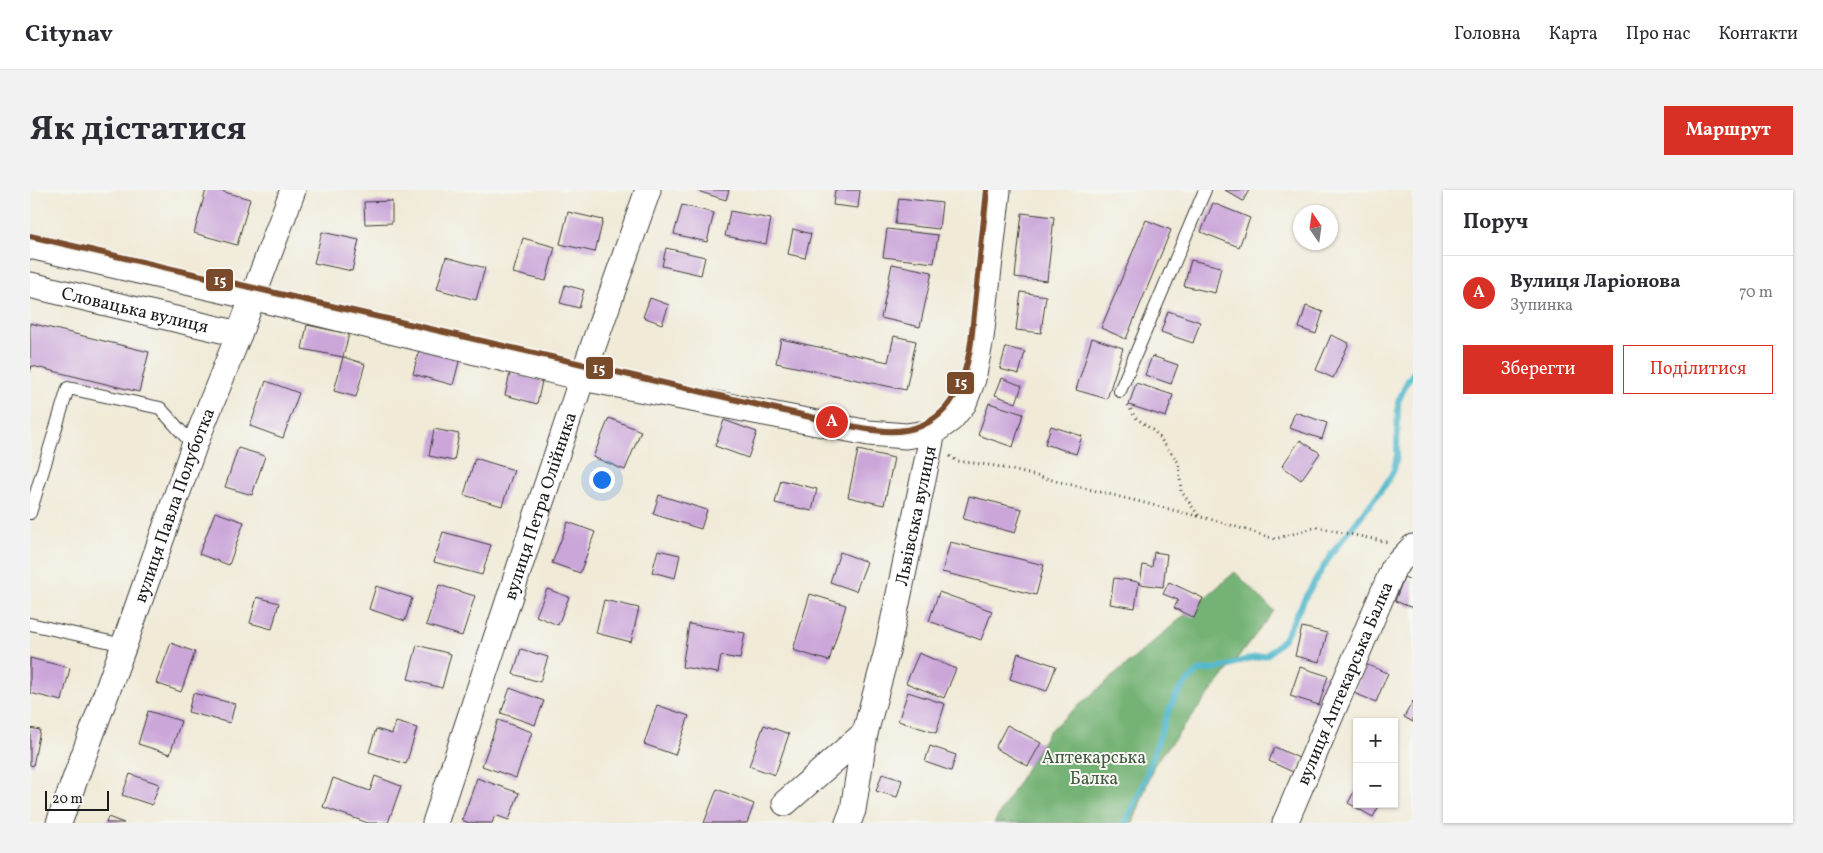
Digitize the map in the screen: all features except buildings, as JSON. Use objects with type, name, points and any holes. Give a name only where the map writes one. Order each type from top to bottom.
[{"type":"street","name":"вулиця Павла Полуботка","points":[[59,823],[194,446],[239,334],[293,190]]},
{"type":"street","name":"вулиця Петра Олійника","points":[[435,823],[582,378],[648,190]]},
{"type":"street","name":"Львівська вулиця","points":[[848,823],[853,810],[865,733],[887,651],[933,432],[951,419],[964,403],[973,378],[981,338],[998,190]]},
{"type":"street","points":[[30,246],[252,297],[582,378],[869,433],[906,436],[933,432]]},
{"type":"street","name":"Словацька вулиця","points":[[30,285],[239,334]]},
{"type":"street","name":"вулиця Аптекарська Балка","points":[[1285,823],[1394,567],[1413,546]]},
{"type":"street","points":[[785,802],[865,733]]},
{"type":"lane","points":[[1120,391],[1205,190]]},
{"type":"lane","points":[[30,513],[68,388],[160,408],[194,446]]},
{"type":"lane","points":[[30,624],[124,645]]},
{"type":"path","points":[[1120,391],[1135,417],[1155,432],[1179,462],[1181,491],[1199,516]]},
{"type":"path","points":[[933,432],[939,447],[957,461],[996,466],[1199,516],[1275,539],[1317,527],[1368,538]]},
{"type":"green space","name":"Аптекарська Балка","points":[[1235,572],[1274,611],[1154,765],[1133,823],[994,823],[1049,731]]},
{"type":"waterway","points":[[1125,823],[1141,790],[1167,715],[1174,699],[1183,686],[1198,671],[1221,668],[1247,659],[1267,655],[1284,639],[1306,596],[1332,553],[1386,484],[1394,470],[1397,455],[1398,402],[1413,373]]},
{"type":"transit line","name":"15","points":[[30,236],[858,428],[885,431],[905,430],[922,425],[936,417],[956,393],[963,377],[971,342],[987,190]]},
{"type":"place","name":"Вулиця Ларіонова","points":[[832,422]]}]
